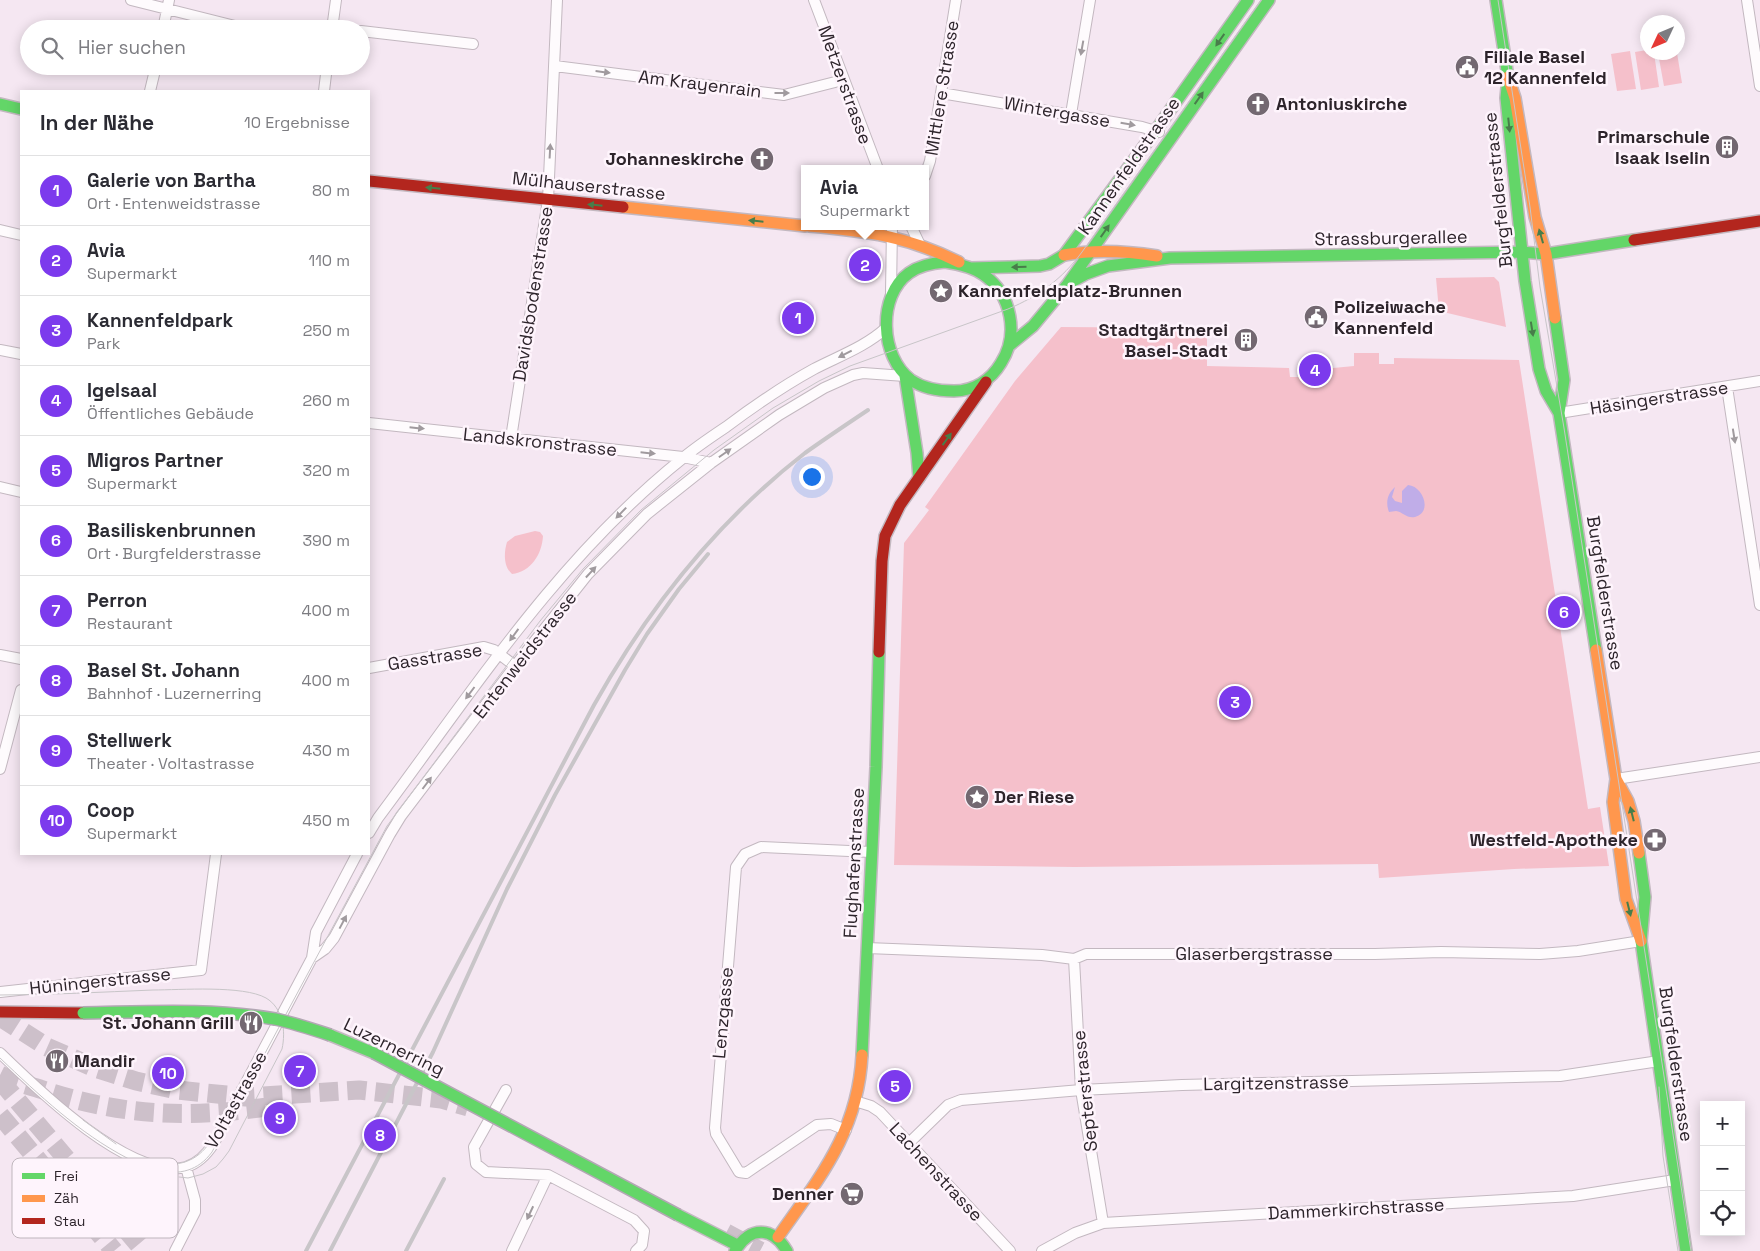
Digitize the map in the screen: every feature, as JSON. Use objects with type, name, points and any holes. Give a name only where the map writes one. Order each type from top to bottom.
[{"type":"main road","name":"Kannenfeldstrasse","points":[[971,268],[1040,266],[1049,264],[1064,255],[1248,0]]},
{"type":"main road","name":"Kannenfeldstrasse","points":[[1010,345],[1032,326],[1067,285],[1268,0]]},
{"type":"main road","name":"Burgfelderstrasse","points":[[1496,0],[1508,77],[1515,98],[1535,217],[1546,254],[1564,380],[1559,413],[1616,778],[1613,802],[1625,891],[1640,941],[1686,1251]]},
{"type":"main road","name":"Burgfelderstrasse","points":[[1508,77],[1506,98],[1525,281],[1539,369],[1546,391],[1559,413]]},
{"type":"main road","points":[[0,104],[20,109]]},
{"type":"main road","name":"Mülhauserstrasse","points":[[370,181],[801,226]]},
{"type":"main road","name":"Strassburgerallee","points":[[1067,285],[1086,274],[1108,266],[1170,258],[1494,254],[1522,252],[1546,254],[1760,221]]},
{"type":"main road","points":[[847,230],[874,233],[892,232],[981,272],[990,279],[1004,297],[1011,322],[1010,345],[998,367],[986,382],[962,391],[940,392],[922,388],[905,376]]},
{"type":"main road","name":"Strassburgerallee","points":[[1064,255],[1091,251],[1129,251],[1170,258]]},
{"type":"main road","points":[[919,478],[905,376],[890,351],[886,328],[891,296],[906,276],[915,268],[924,264],[945,262],[971,268]]},
{"type":"main road","name":"Flughafenstrasse","points":[[778,1237],[813,1187],[846,1130],[856,1101],[861,1064],[867,948],[870,852],[876,767],[882,561],[885,536],[891,521],[919,478],[986,382]]},
{"type":"main road","name":"Burgfelderstrasse","points":[[1616,778],[1630,806],[1634,820],[1645,897],[1640,941]]},
{"type":"main road","name":"Luzernerring","points":[[0,1012],[203,1012],[265,1017],[330,1034],[374,1054],[678,1215],[736,1248]]},
{"type":"main road","points":[[736,1248],[743,1238],[751,1233],[760,1232],[770,1233],[778,1237],[787,1251]]},
{"type":"street","points":[[131,0],[168,5],[217,20]]},
{"type":"street","points":[[333,20],[336,0]]},
{"type":"street","name":"Davidsbodenstrasse","points":[[511,438],[548,200],[557,0]]},
{"type":"street","name":"Metzerstrasse","points":[[814,0],[876,165]]},
{"type":"street","name":"Mittlere Strasse","points":[[929,165],[956,0]]},
{"type":"street","points":[[1070,114],[1090,0]]},
{"type":"street","points":[[1747,0],[1760,86]]},
{"type":"street","points":[[165,20],[168,5]]},
{"type":"street","points":[[370,32],[473,44]]},
{"type":"street","name":"Am Krayenrain","points":[[555,66],[784,95],[843,80]]},
{"type":"street","points":[[150,90],[154,75]]},
{"type":"street","points":[[324,90],[326,75]]},
{"type":"street","name":"Wintergasse","points":[[942,93],[1156,130],[1170,138]]},
{"type":"street","points":[[0,230],[20,234]]},
{"type":"street","points":[[913,230],[920,245]]},
{"type":"street","points":[[891,296],[892,232]]},
{"type":"street","name":"Entenweidstrasse","points":[[370,831],[530,614],[574,561],[633,501],[683,457],[766,398],[814,369],[867,343],[886,328]]},
{"type":"street","points":[[0,350],[20,354]]},
{"type":"street","name":"Entenweidstrasse","points":[[312,958],[326,949],[334,938],[380,851],[402,816],[515,666],[588,574],[647,514],[711,463],[779,414],[824,388],[863,374],[905,376]]},
{"type":"street","name":"Häsingerstrasse","points":[[1559,413],[1760,381]]},
{"type":"street","points":[[1727,387],[1760,605]]},
{"type":"street","name":"Landskronstrasse","points":[[370,423],[683,457],[711,463]]},
{"type":"street","points":[[0,487],[20,492]]},
{"type":"street","name":"Gasstrasse","points":[[370,668],[484,647],[500,654]]},
{"type":"street","points":[[500,654],[515,666]]},
{"type":"street","points":[[0,655],[20,659]]},
{"type":"street","points":[[0,769],[20,694]]},
{"type":"street","points":[[1616,778],[1760,757]]},
{"type":"street","name":"Lenzgasse","points":[[846,1130],[831,1124],[817,1125],[742,1174],[716,1134],[722,1032],[736,867],[746,854],[761,847],[870,852]]},
{"type":"street","name":"Hüningerstrasse","points":[[0,992],[201,970],[216,855]]},
{"type":"street","points":[[312,958],[316,932],[356,855]]},
{"type":"street","name":"Glaserbergstrasse","points":[[867,948],[1042,955],[1074,959],[1086,954],[1375,954],[1441,952],[1540,954],[1578,951],[1640,941]]},
{"type":"street","name":"Voltastrasse","points":[[186,1167],[199,1161],[214,1143],[312,958]]},
{"type":"street","name":"Septerstrasse","points":[[1074,959],[1081,1090],[1103,1223]]},
{"type":"street","points":[[0,1053],[66,1113],[118,1150],[136,1158]]},
{"type":"street","name":"Largitzenstrasse","points":[[909,1143],[948,1105],[961,1100],[1081,1090],[1182,1085],[1560,1076],[1658,1061]]},
{"type":"street","points":[[506,1090],[474,1147],[476,1164],[486,1172],[548,1175],[634,1220],[644,1231],[642,1245],[636,1251]]},
{"type":"street","name":"Lachenstrasse","points":[[856,1101],[871,1106],[880,1112],[1010,1251]]},
{"type":"street","points":[[175,1251],[195,1212],[195,1200],[186,1167],[178,1167]]},
{"type":"street","points":[[512,1251],[548,1175]]},
{"type":"street","name":"Dammerkirchstrasse","points":[[1042,1251],[1075,1233],[1103,1223],[1573,1196],[1675,1180]]},
{"type":"shaded area","points":[[1630,51],[1636,89],[1617,91],[1611,54]]},
{"type":"shaded area","points":[[1640,51],[1640,60],[1655,60],[1659,87],[1641,90],[1635,52]]},
{"type":"shaded area","points":[[1659,60],[1678,60],[1682,83],[1664,86]]},
{"type":"shaded area","points":[[1494,277],[1499,282],[1506,327],[1439,311],[1436,278]]},
{"type":"shaded area","points":[[1061,327],[1207,328],[1207,366],[1289,368],[1290,377],[1323,377],[1323,369],[1354,366],[1354,353],[1379,353],[1379,364],[1394,364],[1394,358],[1519,360],[1588,809],[1600,807],[1609,866],[1514,869],[1379,878],[1378,864],[1075,867],[894,865],[904,543],[929,510],[925,507],[1015,381]]},
{"type":"shaded area","points":[[1408,485],[1413,486],[1422,494],[1425,505],[1424,510],[1415,517],[1396,511],[1389,512],[1387,501],[1391,492],[1395,487],[1392,497],[1395,501],[1402,503],[1402,491]]},
{"type":"shaded area","points":[[535,531],[540,532],[543,536],[538,555],[525,570],[512,574],[507,567],[505,559],[507,542],[515,536]]},
{"type":"tunnel","points":[[0,1017],[47,1047],[95,1068],[136,1081],[177,1090],[246,1097],[359,1090],[441,1099],[468,1107]]},
{"type":"tunnel","points":[[0,1075],[19,1083],[70,1098],[127,1110],[212,1113],[273,1106]]},
{"type":"tunnel","points":[[0,1080],[66,1158]]},
{"type":"tunnel","points":[[0,1115],[36,1158]]},
{"type":"tunnel","points":[[726,1233],[760,1251]]},
{"type":"tunnel","points":[[103,1238],[114,1251]]},
{"type":"tunnel","points":[[133,1238],[144,1251]]},
{"type":"tram line","points":[[178,1172],[201,1164],[212,1152],[387,826],[540,621],[583,569],[641,510],[714,450],[773,408],[819,381],[850,366],[1008,309],[1049,286],[1082,252],[1261,0]]},
{"type":"tram line","points":[[1498,0],[1530,207],[1540,287],[1564,428],[1691,1251]]},
{"type":"tram line","points":[[0,995],[211,989],[242,991],[256,994],[272,1002],[282,1020],[284,1035],[282,1049],[229,1151],[216,1167],[203,1174],[188,1178],[179,1177]]},
{"type":"tram line","points":[[0,1058],[76,1125],[109,1148],[127,1158]]},
{"type":"tram line","points":[[1659,1087],[1663,1156],[1678,1251]]},
{"type":"tram line","points":[[83,1120],[116,1144]]},
{"type":"tram line","points":[[178,1164],[193,1159],[210,1142]]},
{"type":"railway","points":[[306,1251],[594,705],[638,634],[661,600],[687,568],[742,508],[805,453],[868,410]]},
{"type":"railway","points":[[330,1251],[433,1052],[507,889],[555,795],[647,634],[679,589],[708,554]]},
{"type":"railway","points":[[406,1251],[444,1179]]},
{"type":"traffic: fast","points":[[971,268],[1040,266],[1049,264],[1064,255],[1248,0]]},
{"type":"traffic: fast","points":[[1010,345],[1033,326],[1067,285],[1269,0]]},
{"type":"traffic: fast","points":[[1496,0],[1508,77],[1506,98],[1525,281],[1539,369],[1546,391],[1559,413]]},
{"type":"traffic: fast","points":[[0,104],[20,109]]},
{"type":"traffic: fast","points":[[1068,284],[1086,274],[1108,266],[1170,258],[1522,252],[1546,254],[1634,240]]},
{"type":"traffic: fast","points":[[945,262],[966,266],[984,275],[994,283],[1001,293],[1010,316],[1010,340],[1007,352],[1001,363],[987,379],[968,389],[948,391],[921,386],[911,380],[901,370],[893,357],[888,342],[886,327],[887,311],[891,296],[899,283],[917,268],[945,262]]},
{"type":"traffic: fast","points":[[1555,318],[1564,380],[1559,413],[1596,650]]},
{"type":"traffic: fast","points":[[905,376],[919,478]]},
{"type":"traffic: fast","points":[[862,1055],[876,767],[879,652]]},
{"type":"traffic: fast","points":[[1639,853],[1645,897],[1641,941],[1686,1251]]},
{"type":"traffic: fast","points":[[83,1013],[179,1011],[227,1013],[275,1019],[330,1035]]},
{"type":"traffic: fast","points":[[330,1035],[374,1053]]},
{"type":"traffic: fast","points":[[374,1053],[678,1215]]},
{"type":"traffic: fast","points":[[678,1215],[737,1245]]},
{"type":"traffic: fast","points":[[735,1251],[747,1237],[761,1232],[775,1237],[787,1251]]},
{"type":"traffic: slow","points":[[1508,77],[1515,98],[1535,217],[1546,254],[1555,318]]},
{"type":"traffic: slow","points":[[623,207],[801,226]]},
{"type":"traffic: slow","points":[[849,230],[904,241],[940,253],[959,262]]},
{"type":"traffic: slow","points":[[1064,255],[1111,251],[1157,256]]},
{"type":"traffic: slow","points":[[1596,650],[1616,779],[1628,801],[1634,821],[1639,853]]},
{"type":"traffic: slow","points":[[1616,779],[1613,802],[1626,899],[1641,941]]},
{"type":"traffic: slow","points":[[778,1237],[822,1173],[845,1131],[859,1082],[862,1055]]},
{"type":"traffic: jam","points":[[370,181],[623,207]]},
{"type":"traffic: jam","points":[[1634,240],[1760,221]]},
{"type":"traffic: jam","points":[[879,652],[882,561],[885,536],[900,505],[986,382]]},
{"type":"traffic: jam","points":[[0,1012],[83,1013]]},
{"type":"place","name":"Filiale Basel 12 Kannenfeld","points":[[1467,67]]},
{"type":"place","name":"Antoniuskirche","points":[[1258,104]]},
{"type":"place","name":"Primarschule Isaak Iselin","points":[[1727,147]]},
{"type":"place","name":"Johanneskirche","points":[[762,159]]},
{"type":"place","name":"Avia","points":[[865,265]]},
{"type":"place","name":"Kannenfeldplatz-Brunnen","points":[[941,291]]},
{"type":"place","name":"Polizeiwache Kannenfeld","points":[[1316,317]]},
{"type":"place","name":"Galerie von Bartha","points":[[798,318]]},
{"type":"place","name":"Stadtgärtnerei Basel-Stadt","points":[[1246,340]]},
{"type":"place","name":"Igelsaal","points":[[1315,370]]},
{"type":"place","name":"Basiliskenbrunnen","points":[[1564,612]]},
{"type":"place","name":"Kannenfeldpark","points":[[1235,702]]},
{"type":"place","name":"Der Riese","points":[[977,797]]},
{"type":"place","name":"Westfeld-Apotheke","points":[[1655,840]]},
{"type":"place","name":"St. Johann Grill","points":[[251,1023]]},
{"type":"place","name":"Mandir","points":[[57,1061]]},
{"type":"place","name":"Perron","points":[[300,1071]]},
{"type":"place","name":"Coop","points":[[168,1073]]},
{"type":"place","name":"Migros Partner","points":[[895,1086]]},
{"type":"place","name":"Stellwerk","points":[[280,1118]]},
{"type":"place","name":"Basel St. Johann","points":[[380,1135]]},
{"type":"place","name":"Denner","points":[[852,1194]]}]
